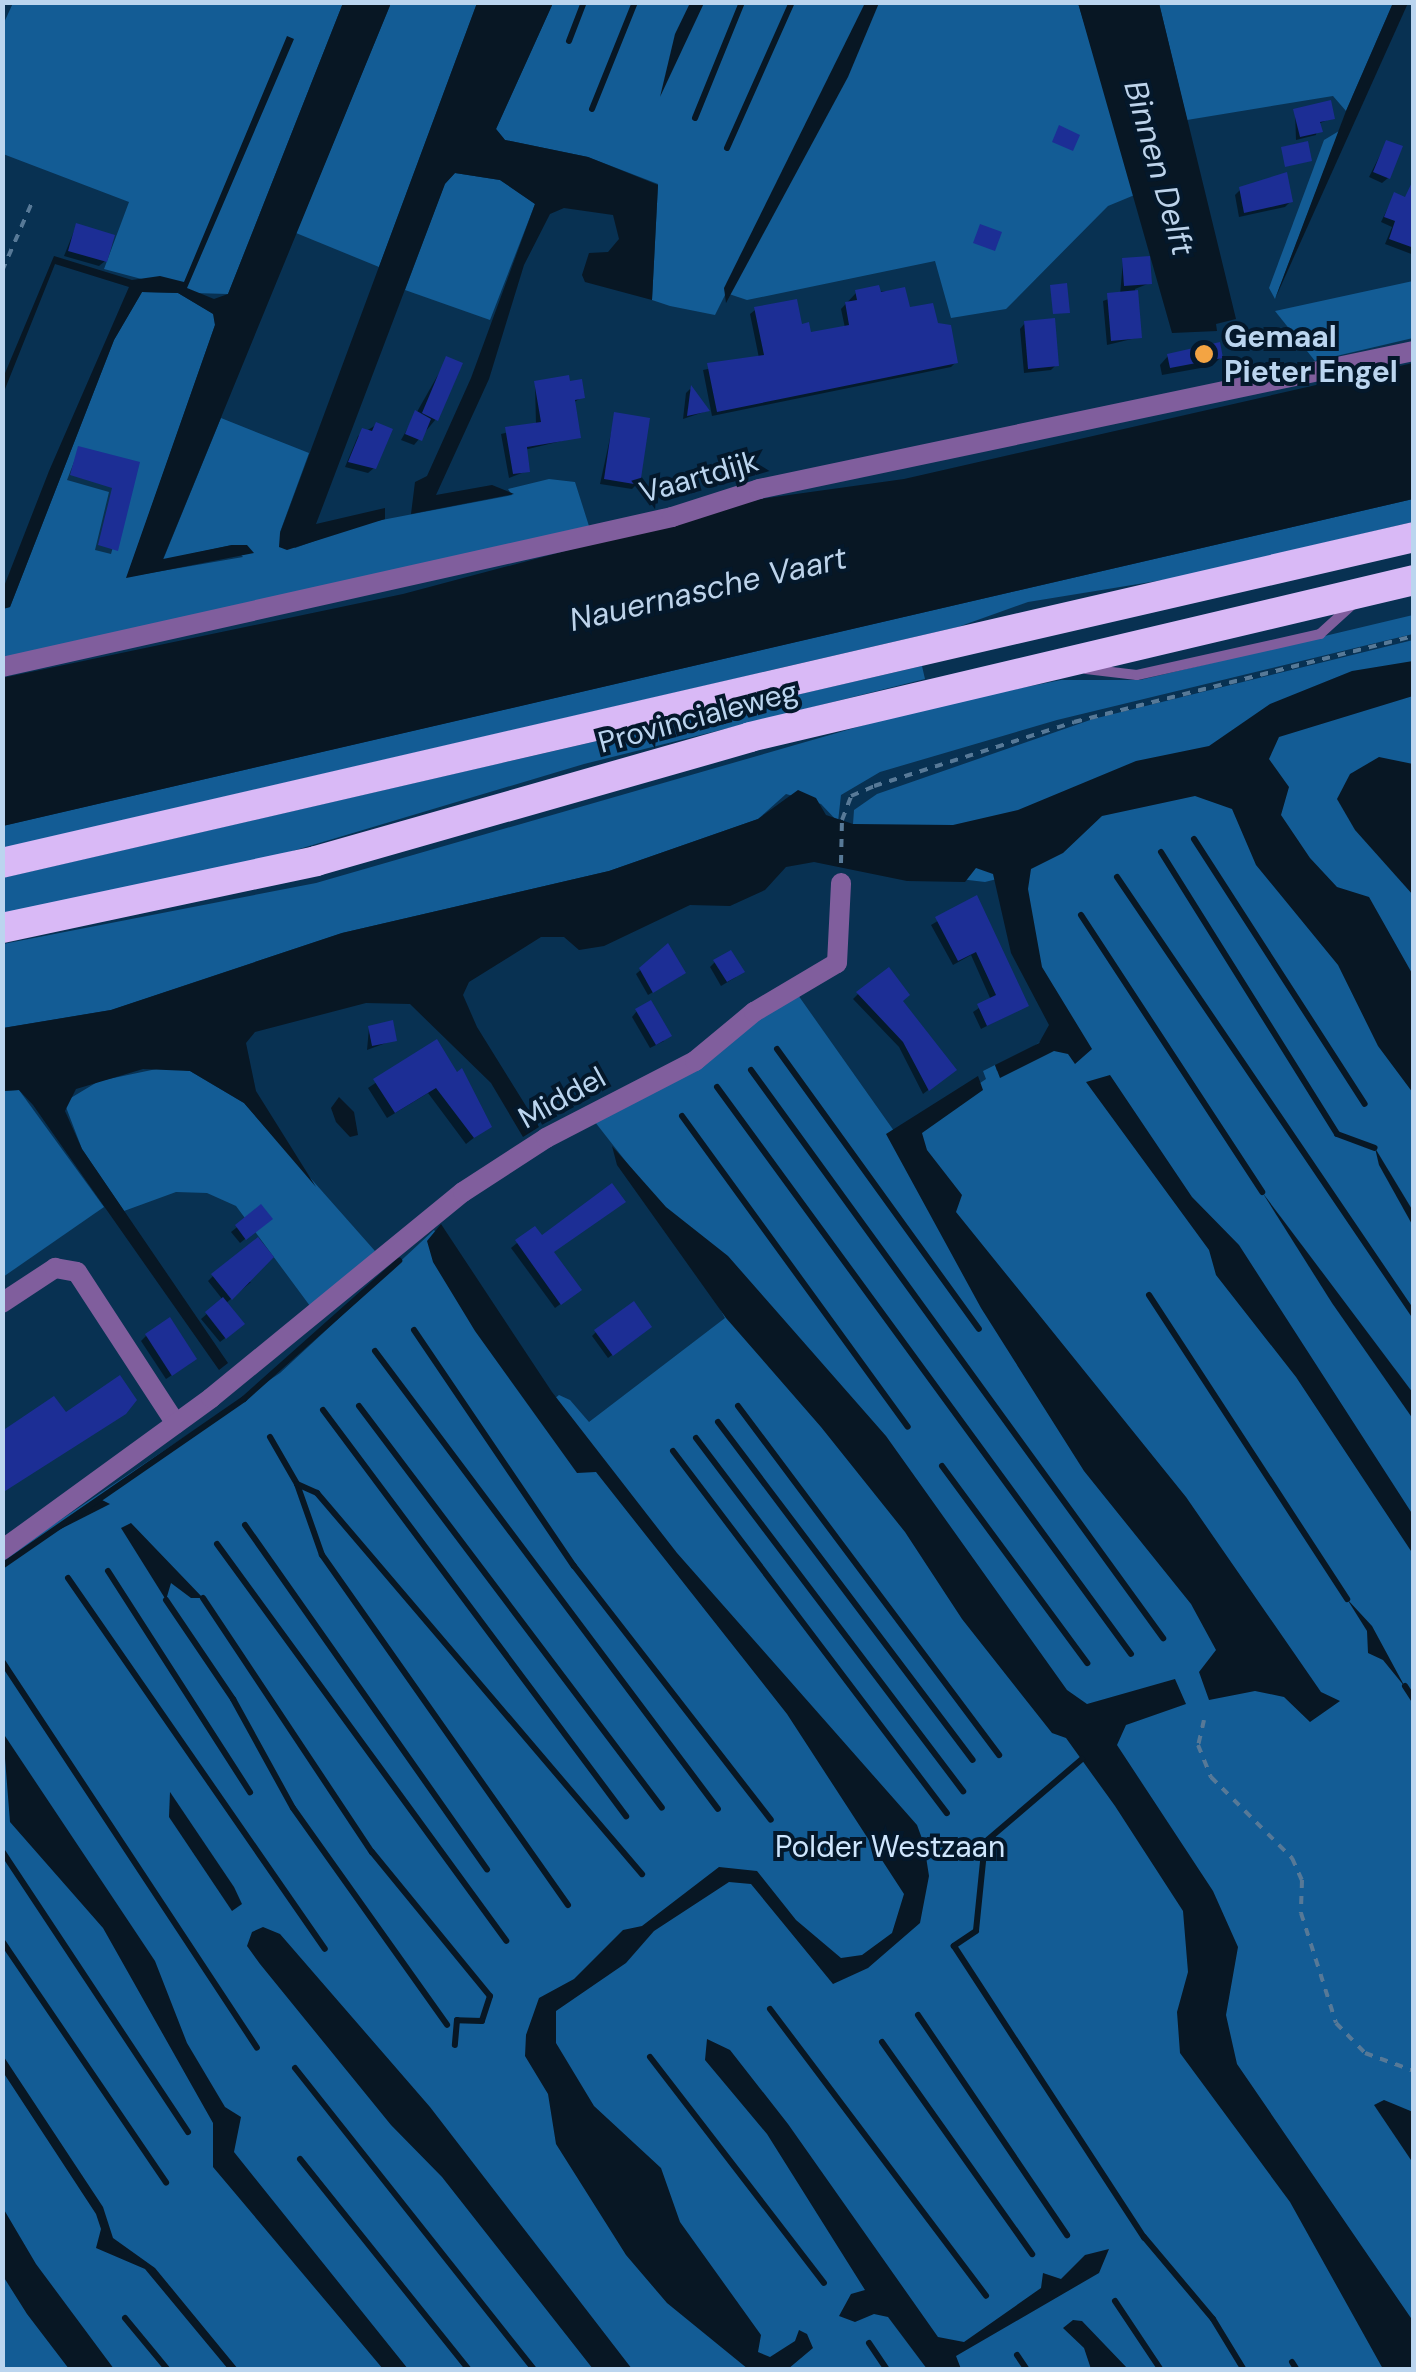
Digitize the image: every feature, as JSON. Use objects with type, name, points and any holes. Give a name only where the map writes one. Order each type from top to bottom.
[{"type":"highway","name":"Provincialeweg","points":[[2,863],[1414,537]]},
{"type":"highway","name":"Provincialeweg","points":[[2,928],[316,861],[750,737],[1414,580]]},
{"type":"street","name":"Vaartdijk","points":[[2,667],[452,569],[672,517],[759,489],[1414,352]]},
{"type":"street","name":"Middel","points":[[2,1550],[176,1424],[463,1192],[546,1138],[694,1060],[754,1012],[838,963],[842,882]]},
{"type":"street","points":[[2,1303],[56,1268],[77,1272],[176,1424]]},
{"type":"path","points":[[2,271],[32,200]]},
{"type":"path","points":[[842,882],[842,820],[852,796],[874,786],[1074,722],[1414,636]]},
{"type":"path","points":[[1204,1720],[1198,1745],[1211,1777],[1292,1858],[1302,1880],[1302,1913],[1336,2023],[1365,2053],[1414,2071]]},
{"type":"green space","points":[[13,3],[343,3],[228,294],[194,293],[104,269],[129,202],[3,154],[2,27]]},
{"type":"green space","points":[[391,3],[477,3],[379,267],[296,233]]},
{"type":"green space","points":[[553,3],[1078,3],[1137,194],[1108,206],[1006,309],[951,318],[935,261],[747,300],[726,293],[715,315],[670,306],[652,300],[658,184],[588,157],[505,140],[496,129]]},
{"type":"green space","points":[[1159,3],[1393,3],[1346,111],[1333,96],[1187,120]]},
{"type":"green space","points":[[1339,131],[1275,299],[1269,288],[1324,140]]},
{"type":"green space","points":[[455,173],[500,180],[535,204],[490,320],[405,290],[445,183]]},
{"type":"green space","points":[[1413,281],[1413,338],[1315,361],[1275,311]]},
{"type":"green space","points":[[142,292],[178,293],[214,314],[215,325],[127,577],[243,557],[232,545],[163,560],[221,418],[309,453],[280,532],[295,548],[361,524],[512,495],[508,489],[549,479],[575,482],[589,526],[3,659],[2,609],[10,607],[114,340]]},
{"type":"green space","points":[[1413,499],[1413,522],[1169,579],[1028,602],[958,627],[3,848],[2,826]]},
{"type":"green space","points":[[1413,615],[1413,634],[1057,720],[880,772],[841,795],[838,822],[821,804],[786,794],[758,819],[609,871],[342,933],[111,1010],[3,1028],[3,944],[316,883],[927,707],[1061,680],[1140,680]]},
{"type":"green space","name":"Polder Westzaan","points":[[1413,640],[1413,2369],[3,2369],[2,1559],[280,1373],[434,1230],[549,1403],[559,1395],[570,1400],[589,1422],[725,1318],[670,1218],[595,1122],[798,995],[899,1138],[986,1079],[983,1071],[995,1065],[997,1071],[1059,1029],[1005,877],[985,882],[850,866],[854,810],[877,794],[1093,719]]},
{"type":"green space","points":[[922,666],[925,679],[584,764],[286,853],[3,914],[2,878]]},
{"type":"green space","points":[[166,1067],[190,1071],[244,1103],[375,1251],[334,1291],[310,1306],[236,1206],[207,1193],[176,1192],[124,1211],[82,1149],[64,1102],[99,1081]]},
{"type":"green space","points":[[19,1090],[104,1207],[3,1277],[3,1091]]},
{"type":"water","points":[[343,3],[391,3],[163,559],[232,545],[247,545],[254,553],[126,578],[215,325],[213,314],[178,293],[142,292],[114,340],[10,607],[3,609],[3,589],[49,471],[129,287],[55,264],[3,394],[3,378],[54,256],[132,280],[160,276],[184,282],[287,36],[294,39],[187,288],[214,299],[228,294]]},
{"type":"water","points":[[477,3],[553,3],[496,129],[505,140],[588,157],[658,185],[652,300],[585,282],[582,275],[589,253],[608,252],[619,239],[613,215],[564,208],[550,214],[524,265],[489,379],[436,495],[492,485],[514,494],[411,514],[415,482],[427,476],[471,378],[535,204],[500,180],[455,173],[445,184],[316,524],[385,508],[385,519],[287,550],[279,547],[280,533]]},
{"type":"water","points":[[690,3],[704,3],[660,97],[675,34]]},
{"type":"water","points":[[865,3],[879,3],[848,77],[726,303],[724,288]]},
{"type":"water","name":"Binnen Delft","points":[[1078,3],[1159,3],[1236,319],[1216,324],[1217,331],[1172,333]]},
{"type":"water","points":[[1393,3],[1408,3],[1275,299],[1346,111]]},
{"type":"water","name":"Nauernasche Vaart","points":[[1413,363],[1413,499],[3,826],[2,678],[403,594],[761,499],[904,479]]},
{"type":"water","points":[[1413,661],[1413,696],[1279,737],[1269,759],[1289,787],[1281,815],[1310,858],[1337,887],[1369,897],[1413,975],[1413,1093],[1378,1046],[1338,965],[1256,865],[1232,809],[1195,796],[1102,816],[1063,853],[1031,869],[1028,889],[1042,967],[1092,1049],[1075,1064],[1068,1054],[1054,1051],[1000,1078],[995,1065],[1039,1043],[1049,1025],[1011,953],[993,874],[976,868],[965,882],[907,881],[814,862],[786,867],[765,890],[730,906],[690,905],[604,946],[579,950],[564,937],[541,937],[469,982],[463,995],[477,1027],[539,1127],[523,1137],[491,1083],[410,1004],[366,1003],[255,1032],[246,1043],[256,1091],[316,1187],[244,1103],[190,1071],[143,1069],[76,1089],[65,1111],[82,1149],[228,1363],[219,1370],[33,1105],[19,1090],[3,1091],[3,1028],[111,1010],[342,933],[609,871],[758,819],[798,790],[816,798],[826,815],[853,824],[953,825],[1018,810],[1136,761],[1209,746],[1270,704],[1352,671]]},
{"type":"water","points":[[1379,757],[1413,764],[1413,895],[1355,830],[1337,799],[1350,774]]},
{"type":"water","points":[[1110,1075],[1192,1197],[1239,1245],[1413,1515],[1413,1554],[1296,1377],[1216,1275],[1209,1250],[1086,1082]]},
{"type":"water","points":[[978,1076],[983,1090],[922,1133],[927,1150],[962,1195],[956,1212],[1186,1497],[1321,1692],[1340,1701],[1310,1722],[1284,1697],[1255,1691],[1209,1700],[1199,1672],[1216,1650],[1191,1604],[1084,1471],[981,1308],[886,1134]]},
{"type":"water","points":[[339,1097],[354,1112],[358,1135],[350,1137],[336,1122],[331,1108]]},
{"type":"water","points":[[612,1146],[666,1207],[728,1256],[886,1436],[1067,1690],[1087,1704],[1175,1679],[1186,1704],[1126,1725],[1117,1745],[1213,1891],[1238,1947],[1226,2015],[1237,2064],[1413,2321],[1413,2369],[1383,2369],[1290,2202],[1180,2053],[1177,2012],[1188,1972],[1183,1911],[1115,1806],[1066,1738],[1052,1733],[962,1619],[905,1532],[726,1318],[617,1165]]},
{"type":"water","points":[[1375,1148],[1413,1211],[1413,1226],[1379,1165]]},
{"type":"water","points":[[1262,1192],[1413,1393],[1413,1419],[1332,1303]]},
{"type":"water","points":[[441,1224],[552,1392],[677,1553],[917,1825],[924,1844],[929,1876],[920,1923],[868,1968],[833,1984],[751,1884],[729,1882],[654,1931],[626,1963],[556,2011],[556,2043],[594,2106],[661,2168],[680,2222],[761,2335],[758,2352],[770,2357],[795,2341],[799,2330],[807,2334],[813,2348],[788,2369],[748,2369],[667,2303],[626,2255],[556,2144],[548,2094],[525,2056],[526,2035],[539,1998],[574,1979],[623,1930],[642,1926],[719,1867],[757,1871],[796,1920],[841,1958],[862,1955],[892,1933],[904,1894],[787,1714],[596,1472],[577,1473],[475,1331],[433,1262],[427,1241]]},
{"type":"water","points":[[100,1499],[110,1504],[39,1540]]},
{"type":"water","points":[[131,1523],[203,1598],[191,1598],[171,1583],[166,1600],[121,1528]]},
{"type":"water","points":[[1347,1599],[1372,1626],[1405,1687],[1383,1660],[1368,1653],[1367,1631]]},
{"type":"water","points":[[3,1733],[155,1961],[187,2043],[225,2107],[241,2117],[234,2152],[408,2369],[383,2369],[213,2167],[213,2123],[103,1928],[10,1822]]},
{"type":"water","points":[[170,1792],[234,1887],[242,1904],[232,1911],[169,1817]]},
{"type":"water","points":[[263,1927],[280,1934],[430,2107],[632,2369],[593,2369],[442,2177],[391,2125],[260,1964],[247,1946],[252,1932]]},
{"type":"water","points":[[707,2039],[730,2050],[788,2124],[938,2337],[964,2342],[1041,2288],[1043,2273],[1061,2279],[1085,2255],[1109,2249],[1099,2273],[956,2356],[961,2369],[927,2369],[888,2317],[874,2314],[855,2322],[839,2316],[851,2294],[865,2290],[767,2134],[705,2060]]},
{"type":"water","points":[[2,2054],[103,2207],[113,2238],[155,2268],[238,2369],[228,2369],[145,2269],[96,2248],[101,2229],[96,2214],[3,2072]]},
{"type":"water","points":[[1384,2100],[1413,2112],[1413,2163],[1374,2105]]},
{"type":"water","points":[[3,2208],[36,2264],[114,2369],[69,2369],[27,2314],[3,2276]]},
{"type":"water","points":[[1073,2320],[1082,2321],[1128,2369],[1091,2369],[1084,2348],[1063,2328]]},
{"type":"building","points":[[1331,100],[1335,119],[1320,122],[1323,132],[1300,137],[1293,109]]},
{"type":"building","points":[[1059,125],[1080,135],[1073,151],[1052,142]]},
{"type":"building","points":[[1386,140],[1403,146],[1390,179],[1373,172]]},
{"type":"building","points":[[1308,141],[1312,161],[1285,167],[1281,147]]},
{"type":"building","points":[[1287,172],[1293,202],[1244,213],[1239,187]]},
{"type":"building","points":[[1414,178],[1414,248],[1389,239],[1395,221],[1384,217],[1394,192],[1405,197]]},
{"type":"building","points":[[76,223],[115,235],[107,262],[68,251]]},
{"type":"building","points":[[980,224],[1002,232],[995,251],[973,243]]},
{"type":"building","points":[[1150,256],[1152,284],[1124,286],[1122,258]]},
{"type":"building","points":[[1067,283],[1070,313],[1053,314],[1050,285]]},
{"type":"building","points":[[879,285],[881,292],[905,287],[910,307],[933,303],[938,323],[951,325],[958,363],[717,412],[707,363],[764,355],[754,307],[797,299],[802,324],[809,322],[811,332],[849,325],[845,302],[857,300],[855,290]]},
{"type":"building","points":[[1138,290],[1142,338],[1111,341],[1107,293]]},
{"type":"building","points":[[1055,318],[1059,366],[1028,369],[1024,321]]},
{"type":"building","name":"Gemaal Pieter Engel","points":[[1220,342],[1223,358],[1170,368],[1167,354]]},
{"type":"building","points":[[446,356],[463,363],[438,421],[422,413]]},
{"type":"building","points":[[569,375],[570,381],[582,379],[585,398],[575,400],[581,438],[527,447],[530,472],[513,474],[505,427],[541,422],[534,381]]},
{"type":"building","points":[[691,385],[710,411],[687,416]]},
{"type":"building","points":[[415,410],[431,419],[422,441],[405,434]]},
{"type":"building","points":[[614,412],[650,418],[640,485],[604,479]]},
{"type":"building","points":[[376,422],[393,429],[376,469],[348,462],[362,428],[372,431]]},
{"type":"building","points":[[78,446],[140,462],[118,551],[98,545],[112,488],[70,475]]},
{"type":"building","points":[[977,895],[1029,1006],[987,1026],[977,1004],[996,995],[976,952],[958,961],[935,917]]},
{"type":"building","points":[[668,943],[686,973],[653,993],[639,968]]},
{"type":"building","points":[[731,950],[745,972],[727,982],[713,960]]},
{"type":"building","points":[[889,967],[910,995],[903,1001],[957,1070],[929,1091],[903,1042],[856,992]]},
{"type":"building","points":[[651,1000],[672,1036],[656,1045],[635,1009]]},
{"type":"building","points":[[393,1020],[397,1041],[372,1046],[368,1026]]},
{"type":"building","points":[[437,1039],[457,1072],[462,1068],[492,1127],[474,1138],[436,1088],[395,1113],[373,1079]]},
{"type":"building","points":[[612,1183],[626,1202],[554,1252],[582,1290],[561,1305],[515,1240],[535,1226],[542,1235]]},
{"type":"building","points":[[261,1204],[273,1219],[246,1240],[235,1225]]},
{"type":"building","points":[[258,1237],[274,1257],[232,1300],[211,1274]]},
{"type":"building","points":[[223,1297],[245,1324],[226,1339],[205,1312]]},
{"type":"building","points":[[634,1301],[652,1327],[613,1356],[594,1330]]},
{"type":"building","points":[[170,1317],[197,1359],[172,1376],[145,1334]]},
{"type":"building","points":[[120,1375],[137,1400],[126,1414],[2,1493],[2,1431],[54,1396],[66,1412]]},
{"type":"waterway","points":[[569,41],[584,2]]},
{"type":"waterway","points":[[592,109],[635,2]]},
{"type":"waterway","points":[[695,118],[742,2]]},
{"type":"waterway","points":[[727,148],[792,2]]},
{"type":"waterway","points":[[1194,839],[1365,1104]]},
{"type":"waterway","points":[[1161,852],[1337,1134],[1375,1148]]},
{"type":"waterway","points":[[1117,877],[1414,1315]]},
{"type":"waterway","points":[[1081,915],[1262,1192]]},
{"type":"waterway","points":[[777,1049],[979,1329]]},
{"type":"waterway","points":[[751,1070],[1163,1638]]},
{"type":"waterway","points":[[717,1087],[1131,1654]]},
{"type":"waterway","points":[[682,1116],[908,1427]]},
{"type":"waterway","points":[[2,1566],[244,1399],[399,1261]]},
{"type":"waterway","points":[[1149,1295],[1347,1599]]},
{"type":"waterway","points":[[414,1330],[574,1566],[771,1820]]},
{"type":"waterway","points":[[375,1351],[718,1809]]},
{"type":"waterway","points":[[359,1406],[662,1808]]},
{"type":"waterway","points":[[738,1406],[999,1755]]},
{"type":"waterway","points":[[323,1410],[626,1816]]},
{"type":"waterway","points":[[718,1422],[973,1760]]},
{"type":"waterway","points":[[270,1437],[297,1484]]},
{"type":"waterway","points":[[696,1438],[963,1791]]},
{"type":"waterway","points":[[673,1451],[947,1813]]},
{"type":"waterway","points":[[942,1466],[1087,1663]]},
{"type":"waterway","points":[[568,1905],[322,1555],[297,1484],[317,1493],[642,1874]]},
{"type":"waterway","points":[[245,1525],[487,1869]]},
{"type":"waterway","points":[[217,1544],[506,1941]]},
{"type":"waterway","points":[[108,1571],[250,1792]]},
{"type":"waterway","points":[[68,1578],[325,1949]]},
{"type":"waterway","points":[[203,1598],[372,1852],[490,1996],[482,2021],[457,2020],[455,2045]]},
{"type":"waterway","points":[[166,1600],[233,1699],[293,1808],[447,2025]]},
{"type":"waterway","points":[[2,1661],[257,2047]]},
{"type":"waterway","points":[[1405,1686],[1414,1700]]},
{"type":"waterway","points":[[1082,1759],[985,1842],[976,1931],[954,1946],[1144,2237],[1213,2319],[1244,2370]]},
{"type":"waterway","points":[[2,1851],[188,2132]]},
{"type":"waterway","points":[[2,1941],[166,2182]]},
{"type":"waterway","points":[[770,2009],[986,2296]]},
{"type":"waterway","points":[[918,2015],[1067,2235]]},
{"type":"waterway","points":[[882,2042],[1032,2254]]},
{"type":"waterway","points":[[650,2057],[824,2283]]},
{"type":"waterway","points":[[295,2068],[534,2370]]},
{"type":"waterway","points":[[300,2159],[469,2370]]},
{"type":"waterway","points":[[1115,2301],[1161,2370]]},
{"type":"waterway","points":[[125,2318],[168,2370]]},
{"type":"waterway","points":[[869,2343],[887,2370]]},
{"type":"waterway","points":[[1017,2355],[1027,2370]]},
{"type":"waterway","points":[[1292,2362],[1297,2370]]},
{"type":"place","name":"Gemaal Pieter Engel","points":[[1204,354]]}]
